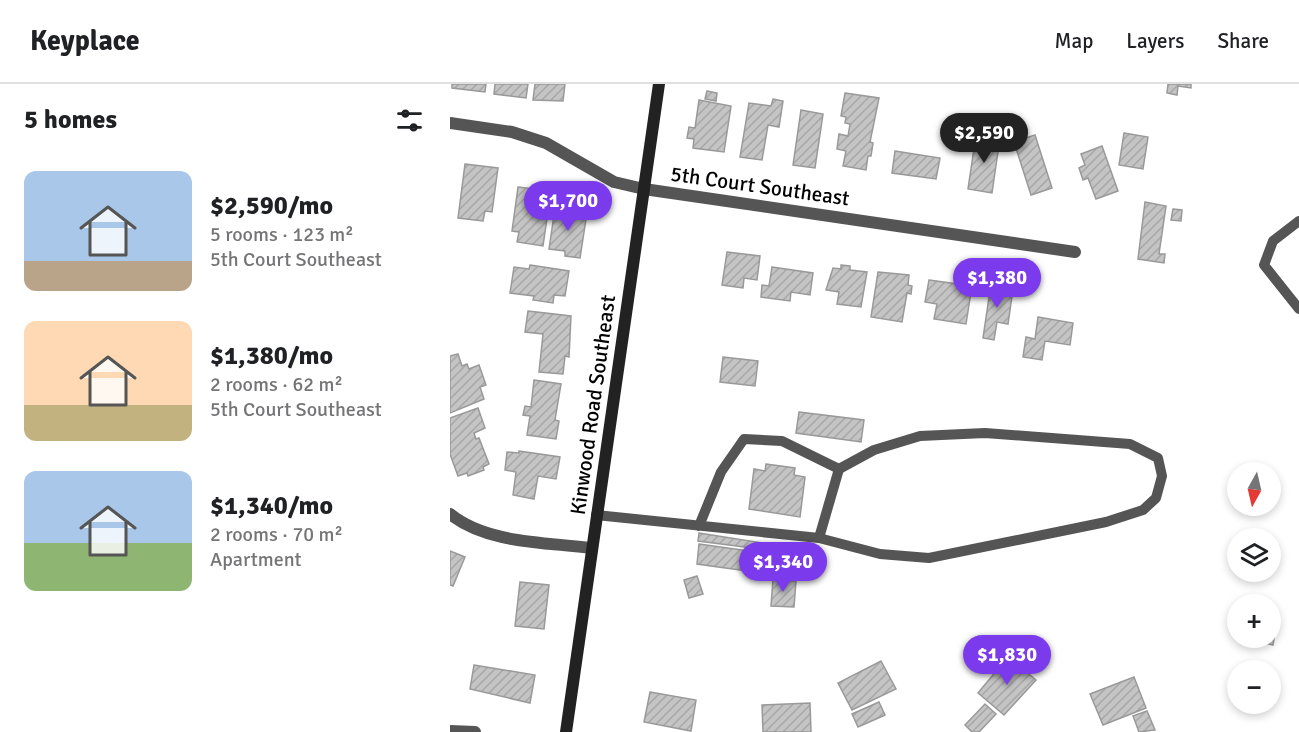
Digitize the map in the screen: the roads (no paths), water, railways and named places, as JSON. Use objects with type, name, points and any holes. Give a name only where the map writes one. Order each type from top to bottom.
[{"type":"street","name":"Kinwood Road Southeast","points":[[566,732],[658,84]]},
{"type":"street","name":"5th Court Southeast","points":[[450,123],[512,132],[546,143],[607,178],[644,189],[1075,252]]},
{"type":"street","points":[[450,514],[462,524],[490,534],[591,548]]},
{"type":"street","points":[[450,731],[475,732]]},
{"type":"lane","points":[[1299,221],[1273,241],[1264,265],[1299,309]]},
{"type":"lane","points":[[596,515],[819,538],[880,554],[929,558],[1106,522],[1143,510],[1156,498],[1162,476],[1158,459],[1130,444],[985,433],[920,435],[874,450],[839,469],[819,538]]},
{"type":"lane","points":[[699,526],[721,472],[744,440],[782,441],[839,469]]}]
